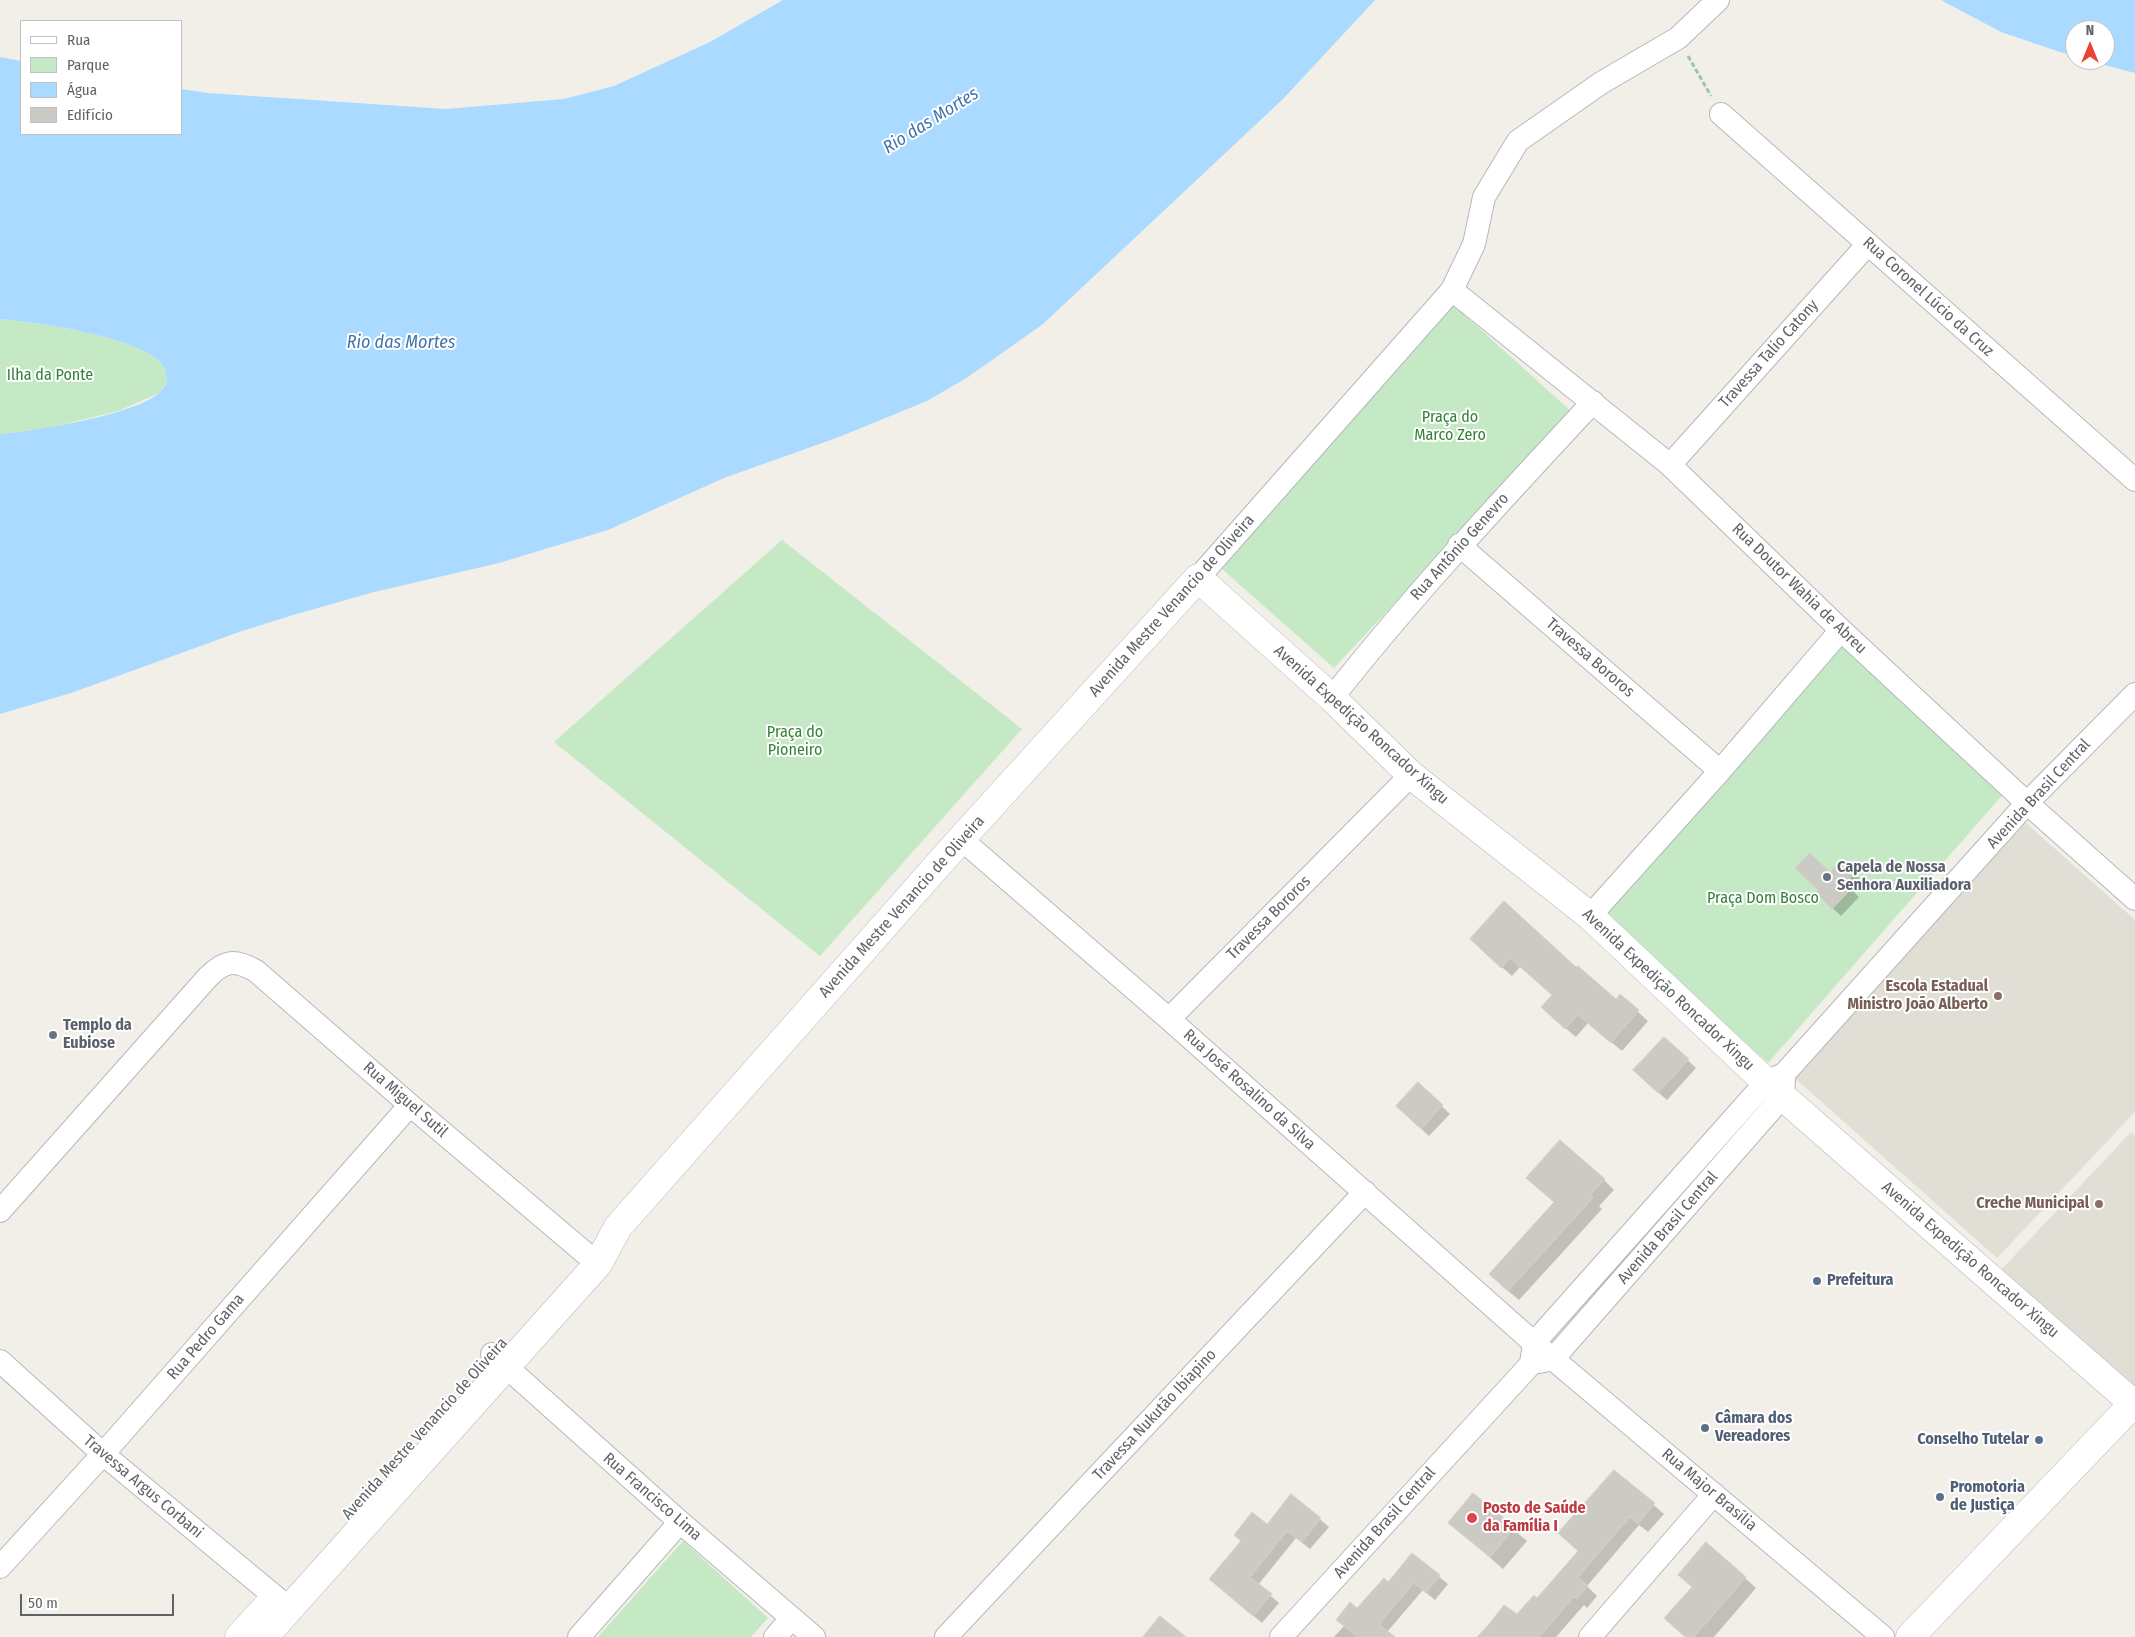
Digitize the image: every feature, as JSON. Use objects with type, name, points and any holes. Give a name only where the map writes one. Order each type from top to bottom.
[{"type":"street","name":"Avenida Mestre Venancio de Oliveira","points":[[239,1637],[283,1603],[962,839],[1198,578],[1452,290],[1474,244],[1484,197],[1518,141],[1601,83],[1678,38],[1718,0]]},
{"type":"street","name":"Rua Coronel Lúcio da Cruz","points":[[1721,114],[2135,480]]},
{"type":"street","name":"Travessa Talio Catony","points":[[1670,465],[1868,244]]},
{"type":"street","name":"Rua Doutor Wahia de Abreu","points":[[1452,290],[1670,465],[1841,630],[2027,803],[2135,899]]},
{"type":"street","name":"Rua Antônio Genevro","points":[[1332,698],[1369,651],[1459,545],[1593,402]]},
{"type":"street","name":"Travessa Bororos","points":[[1459,545],[1720,770]]},
{"type":"street","name":"Avenida Expedição Roncador Xingu","points":[[1198,578],[1332,698],[1411,775],[1590,916],[2134,1405]]},
{"type":"street","points":[[1590,916],[1841,630]]},
{"type":"street","name":"Avenida Brasil Central","points":[[1281,1637],[1532,1354],[1778,1084],[2027,803],[2135,694]]},
{"type":"street","name":"Travessa Bororos","points":[[1169,1019],[1411,775]]},
{"type":"street","name":"Rua José Rosalino da Silva","points":[[962,839],[1365,1192],[1532,1354]]},
{"type":"street","name":"Rua Miguel Sutil","points":[[0,1211],[208,977],[220,966],[231,963],[243,963],[256,971],[410,1106],[591,1257]]},
{"type":"street","name":"Avenida Brasil Central","points":[[1553,1359],[1778,1084]]},
{"type":"street","name":"Rua Pedro Gama","points":[[0,1567],[103,1454],[410,1106]]},
{"type":"street","name":"Travessa Nukutão Ibiapino","points":[[946,1637],[1365,1192]]},
{"type":"street","points":[[1532,1354],[1553,1359]]},
{"type":"street","name":"Rua Major Brasília","points":[[1553,1359],[1883,1637]]},
{"type":"street","name":"Travessa Argus Corbani","points":[[0,1361],[103,1454],[283,1603]]},
{"type":"street","name":"Rua Francisco Lima","points":[[499,1361],[680,1522],[814,1637]]},
{"type":"street","points":[[1910,1637],[2134,1405]]},
{"type":"street","points":[[1590,1637],[1714,1494]]},
{"type":"street","points":[[579,1637],[680,1522]]},
{"type":"street","name":"Avenida Mestre Venancio de Oliveira","points":[[264,1637],[283,1603]]},
{"type":"street","points":[[775,1637],[792,1618]]},
{"type":"path","points":[[1678,38],[1721,114]]},
{"type":"shaded area","name":"Escola Estadual Ministro João Alberto","points":[[2026,823],[2135,920],[2135,1112],[1997,1258],[1788,1072]]},
{"type":"shaded area","name":"Creche Municipal","points":[[2131,1132],[2135,1136],[2135,1393],[1999,1272]]},
{"type":"green space","name":"Praça do Marco Zero","points":[[1450,302],[1573,413],[1334,668],[1222,569]]},
{"type":"green space","name":"Ilha da Ponte","points":[[0,319],[88,333],[136,347],[153,356],[164,367],[167,382],[159,393],[118,411],[48,428],[0,434]]},
{"type":"green space","name":"Praça do Pioneiro","points":[[782,540],[1022,729],[820,956],[554,742]]},
{"type":"green space","name":"Praça Dom Bosco","points":[[1839,645],[2005,792],[1768,1063],[1600,913]]},
{"type":"green space","points":[[683,1541],[768,1618],[751,1637],[598,1637]]},
{"type":"water","name":"Rio das Mortes","points":[[783,0],[1375,0],[1283,99],[1043,324],[968,377],[927,401],[839,437],[724,478],[608,530],[499,563],[374,592],[293,615],[239,632],[71,693],[0,714],[0,434],[84,421],[108,415],[148,400],[160,392],[167,382],[164,367],[153,356],[136,347],[88,333],[0,319],[0,57],[20,61],[20,135],[182,135],[182,89],[208,93],[446,109],[564,99],[614,86],[710,42]]},
{"type":"water","points":[[1941,0],[2135,0],[2135,73],[2115,68],[2115,20],[2065,20],[2065,54],[2001,32]]},
{"type":"building","name":"Capela de Nossa Senhora Auxiliadora","points":[[1810,853],[1830,872],[1842,859],[1855,872],[1846,882],[1852,888],[1832,909],[1816,893],[1818,890],[1795,868]]},
{"type":"building","points":[[1504,901],[1576,967],[1578,966],[1616,999],[1620,994],[1639,1010],[1611,1043],[1578,1015],[1565,1029],[1541,1007],[1552,995],[1510,958],[1501,968],[1470,939]]},
{"type":"building","points":[[1664,1037],[1689,1059],[1658,1093],[1633,1070]]},
{"type":"building","points":[[1418,1082],[1443,1105],[1421,1129],[1396,1106]]},
{"type":"building","points":[[1560,1140],[1605,1179],[1590,1195],[1593,1198],[1508,1291],[1489,1274],[1554,1202],[1526,1178]]},
{"type":"building","points":[[1614,1470],[1655,1503],[1638,1524],[1630,1517],[1578,1577],[1588,1586],[1577,1599],[1574,1597],[1539,1637],[1479,1637],[1504,1605],[1517,1614],[1534,1595],[1537,1598],[1578,1551],[1558,1533]]},
{"type":"building","points":[[1473,1493],[1515,1527],[1490,1557],[1448,1523]]},
{"type":"building","points":[[1291,1494],[1321,1518],[1302,1542],[1287,1531],[1250,1577],[1272,1594],[1253,1616],[1209,1579],[1241,1541],[1234,1535],[1252,1512],[1267,1524]]},
{"type":"building","points":[[1706,1542],[1746,1577],[1694,1637],[1685,1637],[1664,1618],[1692,1587],[1678,1575]]},
{"type":"building","points":[[1412,1553],[1440,1575],[1426,1593],[1414,1583],[1379,1624],[1395,1637],[1358,1637],[1336,1620],[1350,1602],[1357,1608],[1384,1578],[1388,1582]]},
{"type":"building","points":[[1160,1616],[1186,1637],[1143,1637]]},
{"type":"place","name":"Capela de Nossa Senhora Auxiliadora","points":[[1827,877]]},
{"type":"place","name":"Escola Estadual Ministro João Alberto","points":[[1998,996]]},
{"type":"place","name":"Templo da Eubiose","points":[[53,1035]]},
{"type":"place","name":"Creche Municipal","points":[[2099,1204]]},
{"type":"place","name":"Prefeitura","points":[[1817,1281]]},
{"type":"place","name":"Câmara dos Vereadores","points":[[1705,1428]]},
{"type":"place","name":"Conselho Tutelar","points":[[2039,1440]]},
{"type":"place","name":"Promotoria de Justiça","points":[[1940,1497]]},
{"type":"place","name":"Posto de Saúde da Família I","points":[[1472,1518]]}]
